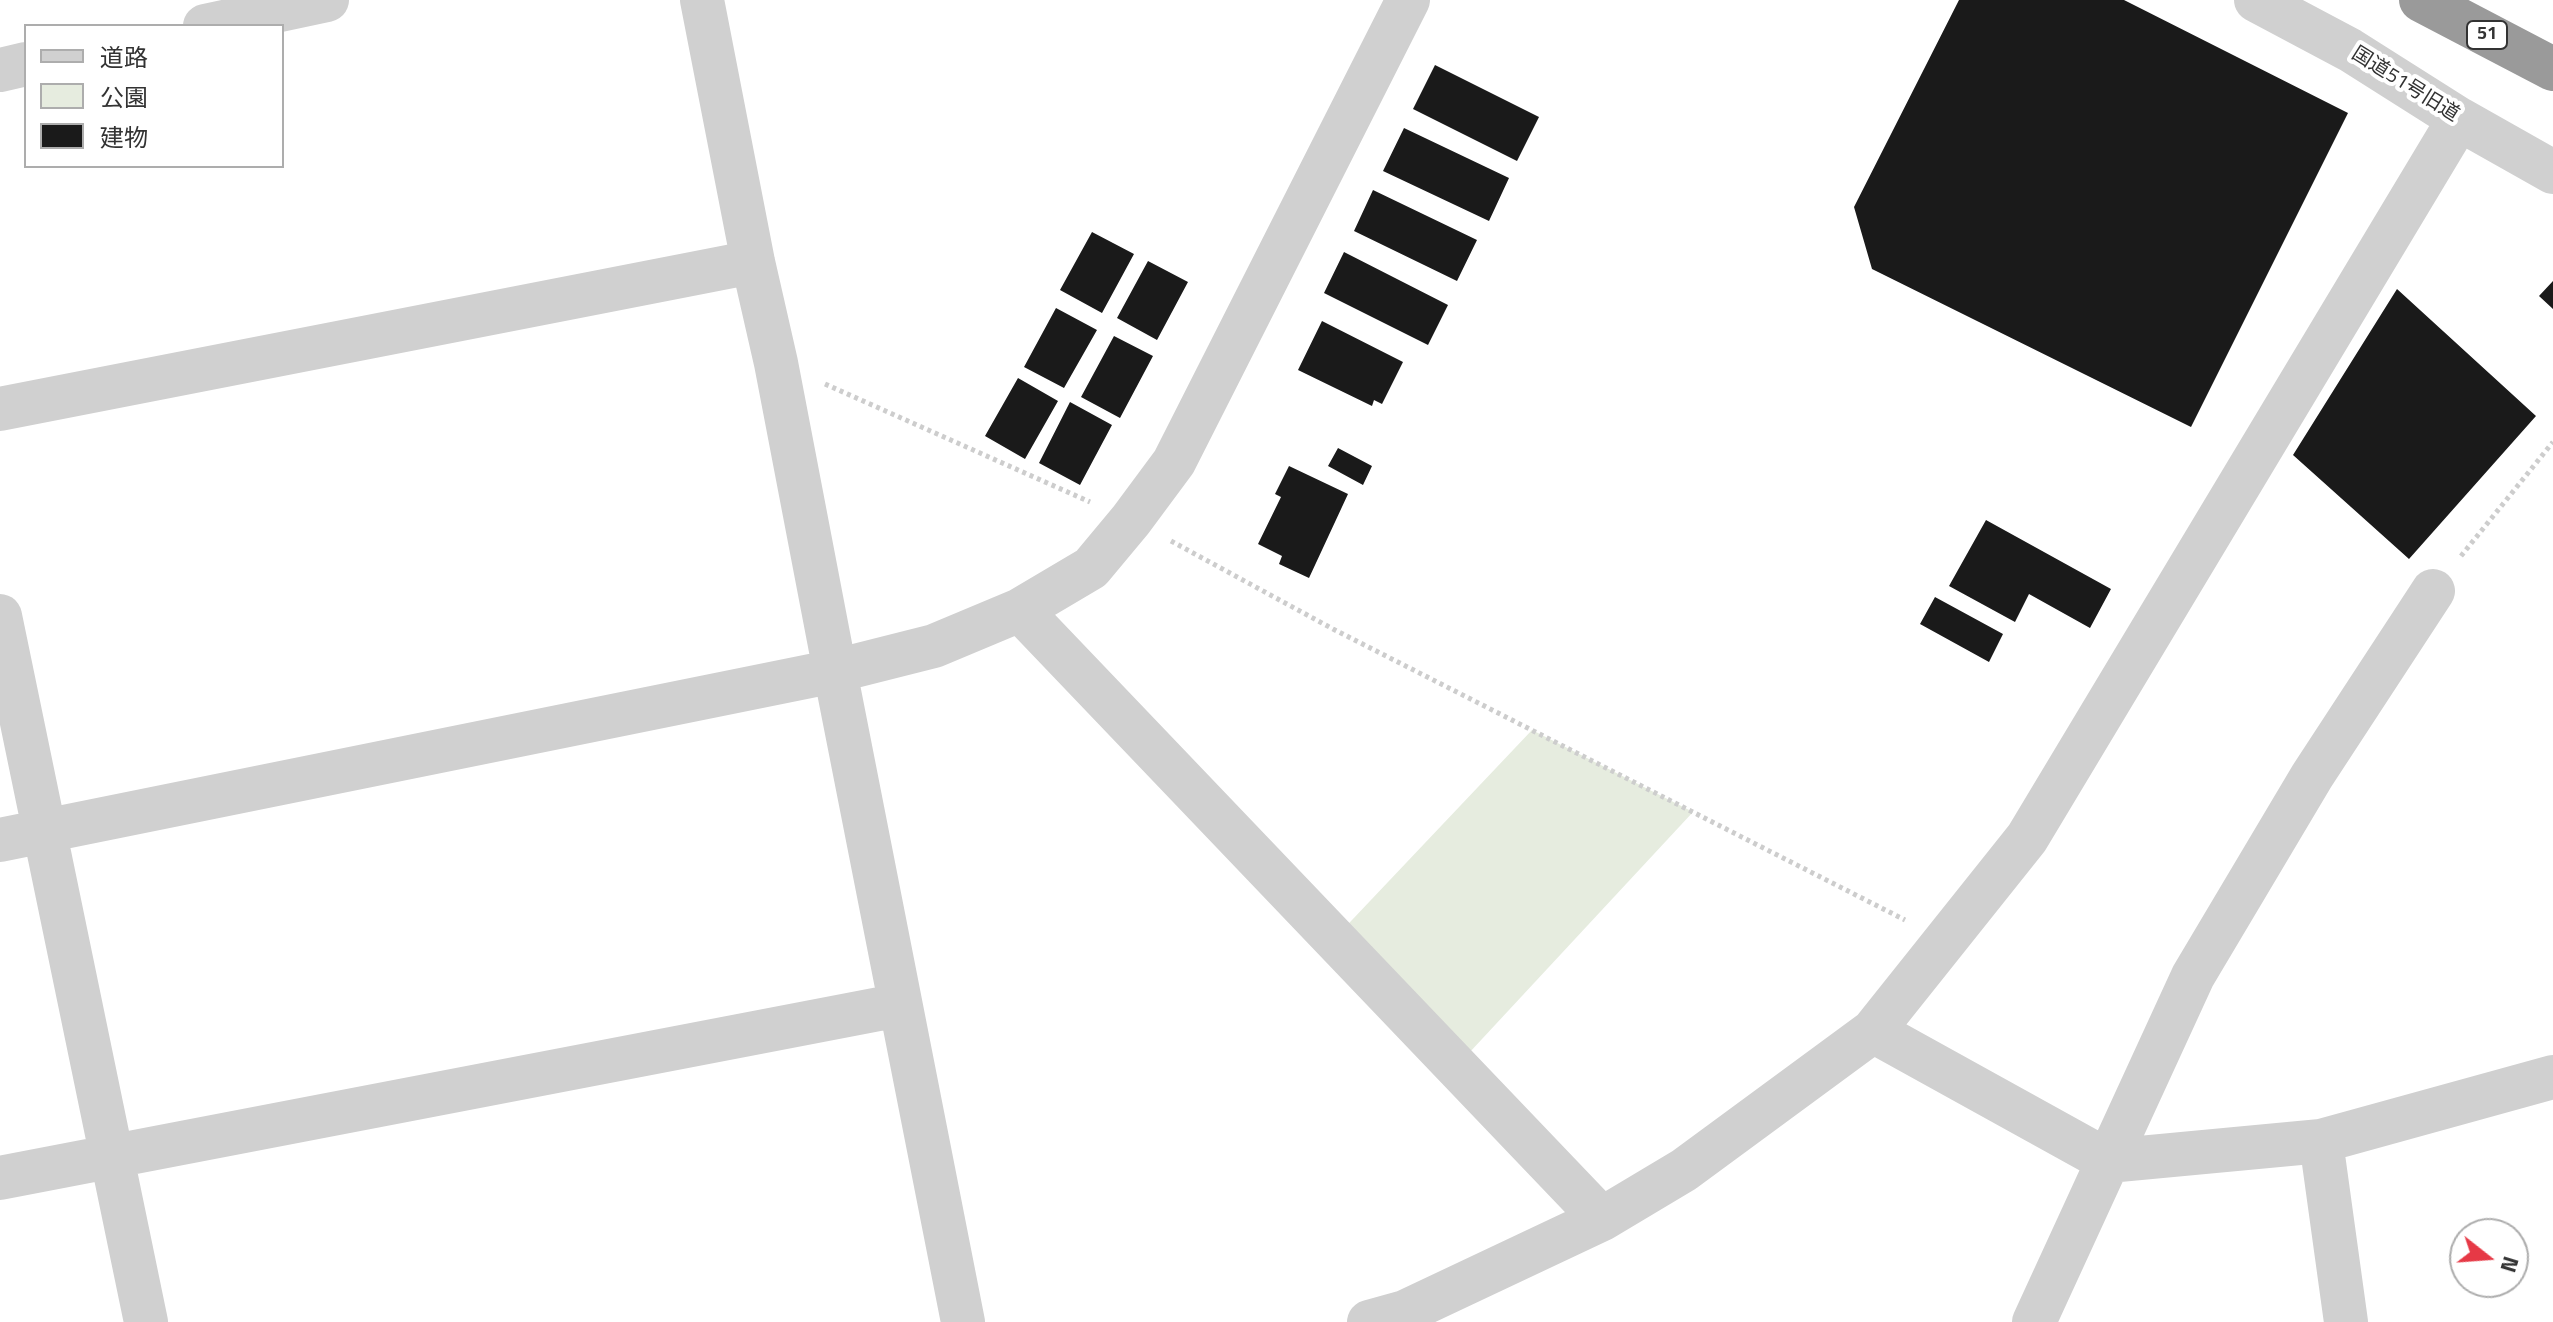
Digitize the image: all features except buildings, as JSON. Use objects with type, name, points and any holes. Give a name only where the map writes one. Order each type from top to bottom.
[{"type":"highway","name":"51","points":[[2421,0],[2553,69]]},
{"type":"street","points":[[214,24],[327,0]]},
{"type":"street","points":[[702,0],[963,1322]]},
{"type":"street","points":[[0,840],[835,671],[934,646],[1020,610],[1091,568],[1174,462],[1408,0]]},
{"type":"street","name":"国道51号旧道","points":[[2256,0],[2350,50],[2459,119],[2553,172]]},
{"type":"street","points":[[0,70],[24,64]]},
{"type":"street","points":[[1369,1322],[1405,1312],[1602,1219],[1684,1170],[1873,1031],[2027,838],[2459,119]]},
{"type":"street","points":[[0,409],[753,262]]},
{"type":"street","points":[[2034,1322],[2193,976],[2312,776],[2433,591]]},
{"type":"street","points":[[1020,610],[1602,1219]]},
{"type":"street","points":[[0,616],[146,1322]]},
{"type":"street","points":[[0,1178],[900,1005]]},
{"type":"street","points":[[1873,1031],[2108,1161],[2321,1141],[2553,1077]]},
{"type":"street","points":[[2321,1141],[2346,1322]]},
{"type":"path","points":[[776,363],[1131,520],[1333,629],[1945,940]]},
{"type":"path","points":[[2433,591],[2553,442]]},
{"type":"green space","points":[[1532,730],[1693,812],[1456,1067],[1334,939]]}]
